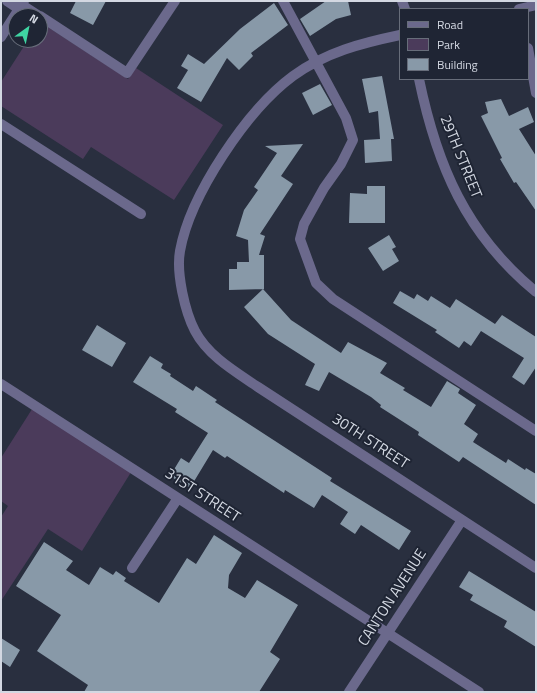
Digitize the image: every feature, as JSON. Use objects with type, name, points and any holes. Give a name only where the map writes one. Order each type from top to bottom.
[{"type":"street","points":[[1,37],[22,5],[7,1]]},
{"type":"street","points":[[48,21],[127,73],[174,1]]},
{"type":"street","points":[[283,1],[346,118],[353,140],[341,164],[324,188],[304,224],[300,240],[316,283],[333,299],[536,431]]},
{"type":"street","points":[[521,7],[536,5]]},
{"type":"street","points":[[317,62],[341,49],[399,35]]},
{"type":"street","points":[[529,54],[536,93]]},
{"type":"street","name":"30TH STREET","points":[[317,62],[294,75],[271,95],[254,113],[201,192],[186,224],[180,253],[181,276],[184,299],[195,332],[210,350],[224,363],[252,383],[536,568]]},
{"type":"street","name":"29TH STREET","points":[[418,80],[435,144],[452,187],[470,221],[494,252],[521,280],[536,292]]},
{"type":"street","points":[[1,124],[141,214]]},
{"type":"street","name":"31ST STREET","points":[[1,384],[479,692]]},
{"type":"street","points":[[132,568],[178,498]]},
{"type":"street","name":"CANTON AVENUE","points":[[349,692],[462,520]]},
{"type":"green space","points":[[48,27],[128,79],[136,68],[223,125],[174,200],[91,147],[83,159],[1,106],[1,82],[23,48],[48,48]]},
{"type":"green space","points":[[34,406],[133,469],[82,551],[48,529],[1,601],[1,517],[8,506],[1,501],[1,458]]},
{"type":"building","points":[[76,1],[106,1],[93,25],[70,13]]},
{"type":"building","points":[[326,1],[348,1],[351,15],[336,19],[310,36],[300,19]]},
{"type":"building","points":[[274,3],[288,25],[251,53],[253,56],[239,70],[227,58],[201,102],[177,88],[188,70],[181,66],[188,54],[204,64],[240,29]]},
{"type":"building","points":[[382,76],[394,139],[391,139],[392,161],[365,163],[364,140],[380,139],[378,111],[369,113],[362,79]]},
{"type":"building","points":[[320,84],[332,105],[313,115],[302,93]]},
{"type":"building","points":[[501,99],[509,116],[528,107],[534,122],[519,129],[536,156],[536,211],[516,182],[514,183],[500,159],[502,158],[481,116],[488,113],[485,102]]},
{"type":"building","points":[[303,144],[281,176],[293,184],[260,234],[265,236],[259,255],[264,255],[264,289],[229,290],[229,269],[237,269],[237,262],[249,262],[248,240],[236,236],[244,210],[258,190],[254,187],[277,153],[265,146]]},
{"type":"building","points":[[367,186],[385,186],[385,223],[349,223],[350,193],[367,194]]},
{"type":"building","points":[[389,235],[396,247],[392,249],[399,261],[383,271],[368,248]]},
{"type":"building","points":[[263,289],[291,320],[341,353],[348,342],[387,363],[380,373],[405,388],[403,390],[431,407],[447,381],[460,389],[458,393],[476,405],[464,424],[478,434],[473,442],[506,463],[508,459],[525,470],[526,468],[536,474],[536,505],[463,457],[459,462],[418,435],[419,432],[380,407],[381,405],[371,397],[329,372],[319,391],[305,385],[315,364],[268,334],[244,307]]},
{"type":"building","points":[[400,291],[414,299],[417,294],[428,301],[431,296],[450,308],[456,299],[495,324],[502,315],[536,337],[536,367],[524,385],[512,377],[524,358],[481,331],[471,346],[464,341],[459,348],[435,332],[437,330],[393,303]]},
{"type":"building","points":[[97,325],[126,343],[112,367],[82,350]]},
{"type":"building","points":[[150,356],[163,364],[161,368],[171,374],[170,376],[193,391],[196,386],[217,400],[215,402],[332,478],[330,481],[411,531],[399,550],[361,525],[355,534],[340,524],[348,512],[322,495],[314,508],[285,490],[284,493],[227,456],[225,458],[213,450],[190,488],[170,476],[181,458],[189,463],[208,433],[175,412],[177,409],[133,382]]},
{"type":"building","points":[[214,535],[242,553],[229,575],[228,588],[245,598],[257,580],[298,605],[270,652],[280,659],[259,692],[84,692],[88,685],[37,651],[61,615],[16,586],[44,542],[73,561],[66,570],[89,585],[100,567],[113,575],[116,571],[126,578],[124,581],[159,603],[187,558],[196,564]]},
{"type":"building","points":[[469,571],[536,612],[536,647],[504,627],[507,621],[470,600],[473,595],[459,587]]},
{"type":"building","points":[[1,638],[20,650],[10,667],[1,661]]}]
